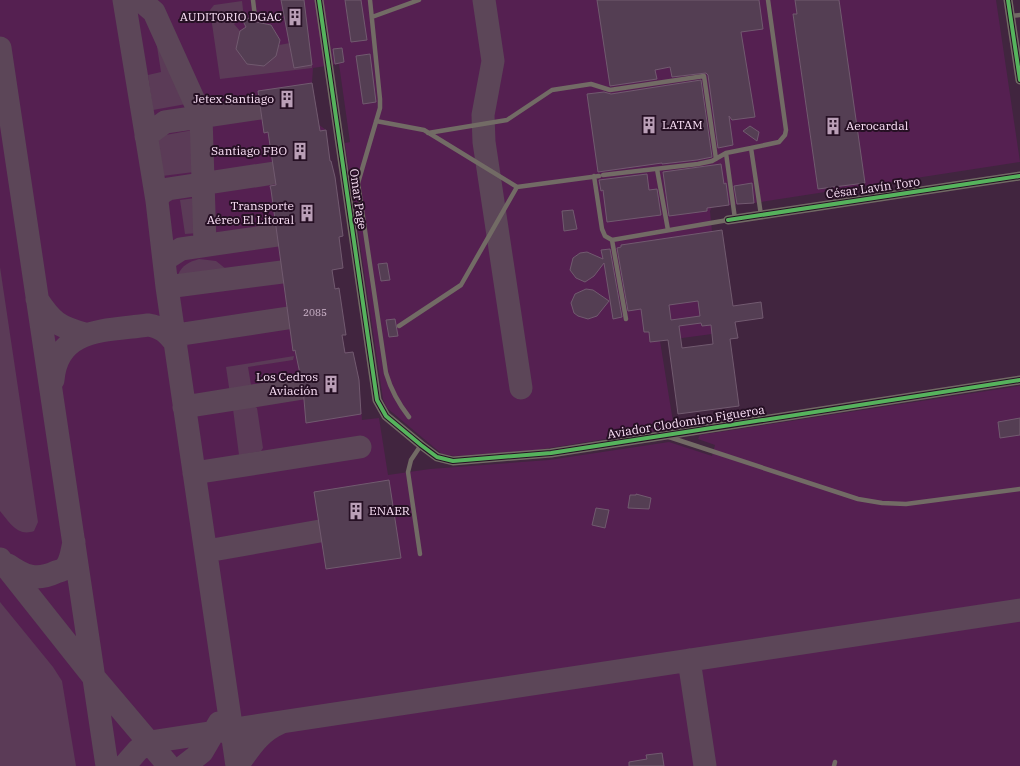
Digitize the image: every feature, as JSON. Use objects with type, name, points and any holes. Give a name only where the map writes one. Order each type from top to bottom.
[{"type":"street","name":"Omar Page","points":[[319,0],[377,400]]},
{"type":"street","points":[[1008,0],[1020,80]]},
{"type":"street","name":"César Lavín Toro","points":[[732,219],[1020,176]]},
{"type":"street","name":"Aviador Clodomiro Figueroa","points":[[377,400],[386,416],[437,457],[459,460],[551,453],[1020,380]]},
{"type":"lane","points":[[253,0],[255,17]]},
{"type":"lane","points":[[370,0],[380,86],[380,108],[358,183],[386,373],[390,388],[396,400],[409,417]]},
{"type":"lane","points":[[372,17],[419,0]]},
{"type":"lane","points":[[376,121],[424,130],[517,187],[698,164],[726,153],[779,142],[785,135],[786,130],[768,0]]},
{"type":"lane","points":[[1010,16],[1020,15]]},
{"type":"lane","points":[[428,133],[507,120],[552,90],[591,84],[610,90],[704,76],[716,158]]},
{"type":"lane","points":[[751,148],[761,215]]},
{"type":"lane","points":[[599,176],[602,229],[605,236],[612,240],[732,219],[726,153]]},
{"type":"lane","points":[[657,169],[668,230]]},
{"type":"lane","points":[[398,326],[461,285],[517,187]]},
{"type":"lane","points":[[612,240],[626,318]]},
{"type":"lane","points":[[664,435],[858,499],[882,503],[906,504],[1020,489]]},
{"type":"lane","points":[[420,554],[408,472],[411,460],[421,445]]},
{"type":"shaded area","points":[[0,0],[996,0],[1020,162],[754,203],[712,207],[710,211],[712,231],[733,306],[761,302],[763,318],[735,322],[738,338],[713,342],[712,334],[660,341],[674,428],[530,451],[455,456],[442,454],[387,408],[383,399],[345,143],[350,142],[339,64],[313,68],[312,83],[318,124],[326,130],[330,161],[335,177],[343,236],[339,237],[343,268],[331,270],[335,289],[339,288],[346,335],[342,335],[345,352],[353,352],[359,380],[362,420],[379,418],[388,475],[430,469],[549,460],[669,442],[712,456],[715,445],[698,439],[700,435],[1020,386],[1020,766],[0,766]]},
{"type":"shaded area","points":[[242,1],[244,18],[234,24],[240,31],[279,45],[290,43],[294,68],[312,65],[312,68],[220,79],[210,10],[214,5]]},
{"type":"shaded area","points":[[156,40],[186,104],[153,110],[148,75],[161,72]]},
{"type":"shaded area","points":[[193,130],[194,172],[162,176],[157,139],[160,136]]},
{"type":"shaded area","points":[[195,198],[198,233],[185,234],[180,200]]},
{"type":"shaded area","points":[[199,259],[216,261],[226,269],[178,275],[186,264]]},
{"type":"shaded area","points":[[0,267],[38,522],[34,531],[28,532],[23,532],[15,528],[0,511]]},
{"type":"shaded area","points":[[294,356],[293,360],[248,367],[252,391],[230,394],[226,367]]},
{"type":"shaded area","points":[[254,406],[257,408],[263,448],[261,451],[239,455],[233,409]]},
{"type":"shaded area","points":[[0,602],[53,667],[62,681],[76,766],[0,766]]},
{"type":"building","points":[[281,0],[304,0],[312,65],[294,68]]},
{"type":"building","points":[[345,0],[361,0],[367,40],[351,42]]},
{"type":"building","points":[[597,0],[759,0],[763,29],[741,32],[755,117],[732,120],[729,116],[733,145],[718,148],[708,75],[706,73],[672,77],[670,67],[655,70],[657,79],[610,86]]},
{"type":"building","name":"Aerocardal","points":[[795,0],[839,0],[865,183],[818,189],[793,14],[797,14]]},
{"type":"building","points":[[249,18],[252,22],[271,25],[280,40],[276,56],[264,66],[247,64],[236,49],[240,31],[246,27],[243,21]]},
{"type":"building","points":[[342,48],[344,62],[335,64],[333,49]]},
{"type":"building","points":[[370,54],[376,102],[363,104],[356,56]]},
{"type":"building","name":"LATAM","points":[[701,80],[712,157],[598,172],[587,94],[604,92],[611,94]]},
{"type":"building","points":[[312,83],[320,131],[326,130],[330,161],[335,177],[343,236],[339,237],[343,268],[332,270],[335,289],[339,288],[346,335],[342,335],[345,353],[353,352],[359,380],[361,414],[306,423],[303,388],[295,350],[293,351],[270,186],[276,185],[268,132],[264,133],[258,91]]},
{"type":"building","points":[[750,126],[759,132],[757,141],[743,131]]},
{"type":"building","points":[[721,164],[724,184],[726,183],[729,205],[707,208],[707,211],[669,216],[663,172]]},
{"type":"building","points":[[647,174],[649,190],[657,189],[661,215],[607,222],[603,190],[601,191],[599,180]]},
{"type":"building","points":[[752,183],[754,203],[737,204],[734,186]]},
{"type":"building","points":[[573,210],[577,229],[564,231],[562,211]]},
{"type":"building","points":[[722,230],[733,306],[761,302],[763,318],[735,322],[738,338],[730,339],[739,406],[678,414],[668,340],[650,342],[649,332],[644,332],[641,309],[628,311],[617,248],[621,247],[621,245]],"holes":[[[698,301],[700,316],[671,320],[669,305]],[[701,323],[702,326],[711,325],[713,344],[682,348],[679,326]]]},
{"type":"building","points":[[610,249],[622,317],[613,319],[604,263],[594,276],[585,282],[576,278],[570,270],[573,258],[580,253],[587,252],[603,259],[601,250]]},
{"type":"building","points":[[387,263],[390,280],[381,281],[378,264]]},
{"type":"building","points":[[586,289],[593,290],[609,301],[597,316],[588,319],[574,313],[571,303],[575,294]]},
{"type":"building","points":[[395,319],[398,336],[389,337],[386,320]]},
{"type":"building","points":[[1020,418],[1020,435],[1000,438],[998,422]]},
{"type":"building","name":"ENAER","points":[[389,480],[401,558],[326,569],[314,492]]},
{"type":"building","points":[[636,494],[651,498],[649,509],[628,508],[630,495]]},
{"type":"building","points":[[596,508],[609,510],[605,528],[592,525]]},
{"type":"building","points":[[662,753],[664,766],[629,766],[629,762],[647,759],[646,755]]},
{"type":"taxiway","points":[[124,0],[157,201],[167,287],[237,766]]},
{"type":"taxiway","points":[[140,0],[154,12],[201,116],[205,245]]},
{"type":"taxiway","points":[[484,0],[493,61],[483,115],[484,142],[521,388]]},
{"type":"taxiway","points":[[0,48],[107,766]]},
{"type":"taxiway","points":[[146,136],[165,122],[260,108]]},
{"type":"taxiway","points":[[157,201],[160,194],[168,189],[274,173]]},
{"type":"taxiway","points":[[164,260],[181,249],[277,235]]},
{"type":"taxiway","points":[[167,287],[282,272]]},
{"type":"taxiway","points":[[37,299],[47,313],[62,326],[85,334]]},
{"type":"taxiway","points":[[176,335],[288,318]]},
{"type":"taxiway","points":[[53,380],[57,363],[64,350],[74,341],[86,335],[101,331],[148,325],[157,327],[164,331],[176,344]]},
{"type":"taxiway","points":[[184,407],[303,388]]},
{"type":"taxiway","points":[[194,473],[360,447]]},
{"type":"taxiway","points":[[207,551],[320,531]]},
{"type":"taxiway","points":[[8,565],[26,575],[37,577],[49,575],[65,568],[69,563],[74,542]]},
{"type":"taxiway","points":[[0,559],[92,675],[169,766]]},
{"type":"taxiway","points":[[124,766],[138,750],[150,742],[1020,610]]},
{"type":"taxiway","points":[[689,660],[705,766]]},
{"type":"taxiway","points":[[184,766],[202,752],[219,723]]},
{"type":"taxiway","points":[[237,766],[261,736],[266,731],[280,723]]},
{"type":"cycle path","points":[[319,0],[377,400],[386,416],[437,457],[453,461],[551,453],[1020,380]]},
{"type":"cycle path","points":[[1008,0],[1020,80]]},
{"type":"cycle path","points":[[728,220],[1020,176]]},
{"type":"place","name":"AUDITORIO DGAC","points":[[295,17]]},
{"type":"place","name":"Jetex Santiago","points":[[287,99]]},
{"type":"place","name":"LATAM","points":[[649,125]]},
{"type":"place","name":"Aerocardal","points":[[833,126]]},
{"type":"place","name":"Santiago FBO","points":[[300,151]]},
{"type":"place","name":"Transporte Aéreo El Litoral","points":[[307,213]]},
{"type":"place","name":"Los Cedros Aviación","points":[[331,384]]},
{"type":"place","name":"ENAER","points":[[356,511]]}]
